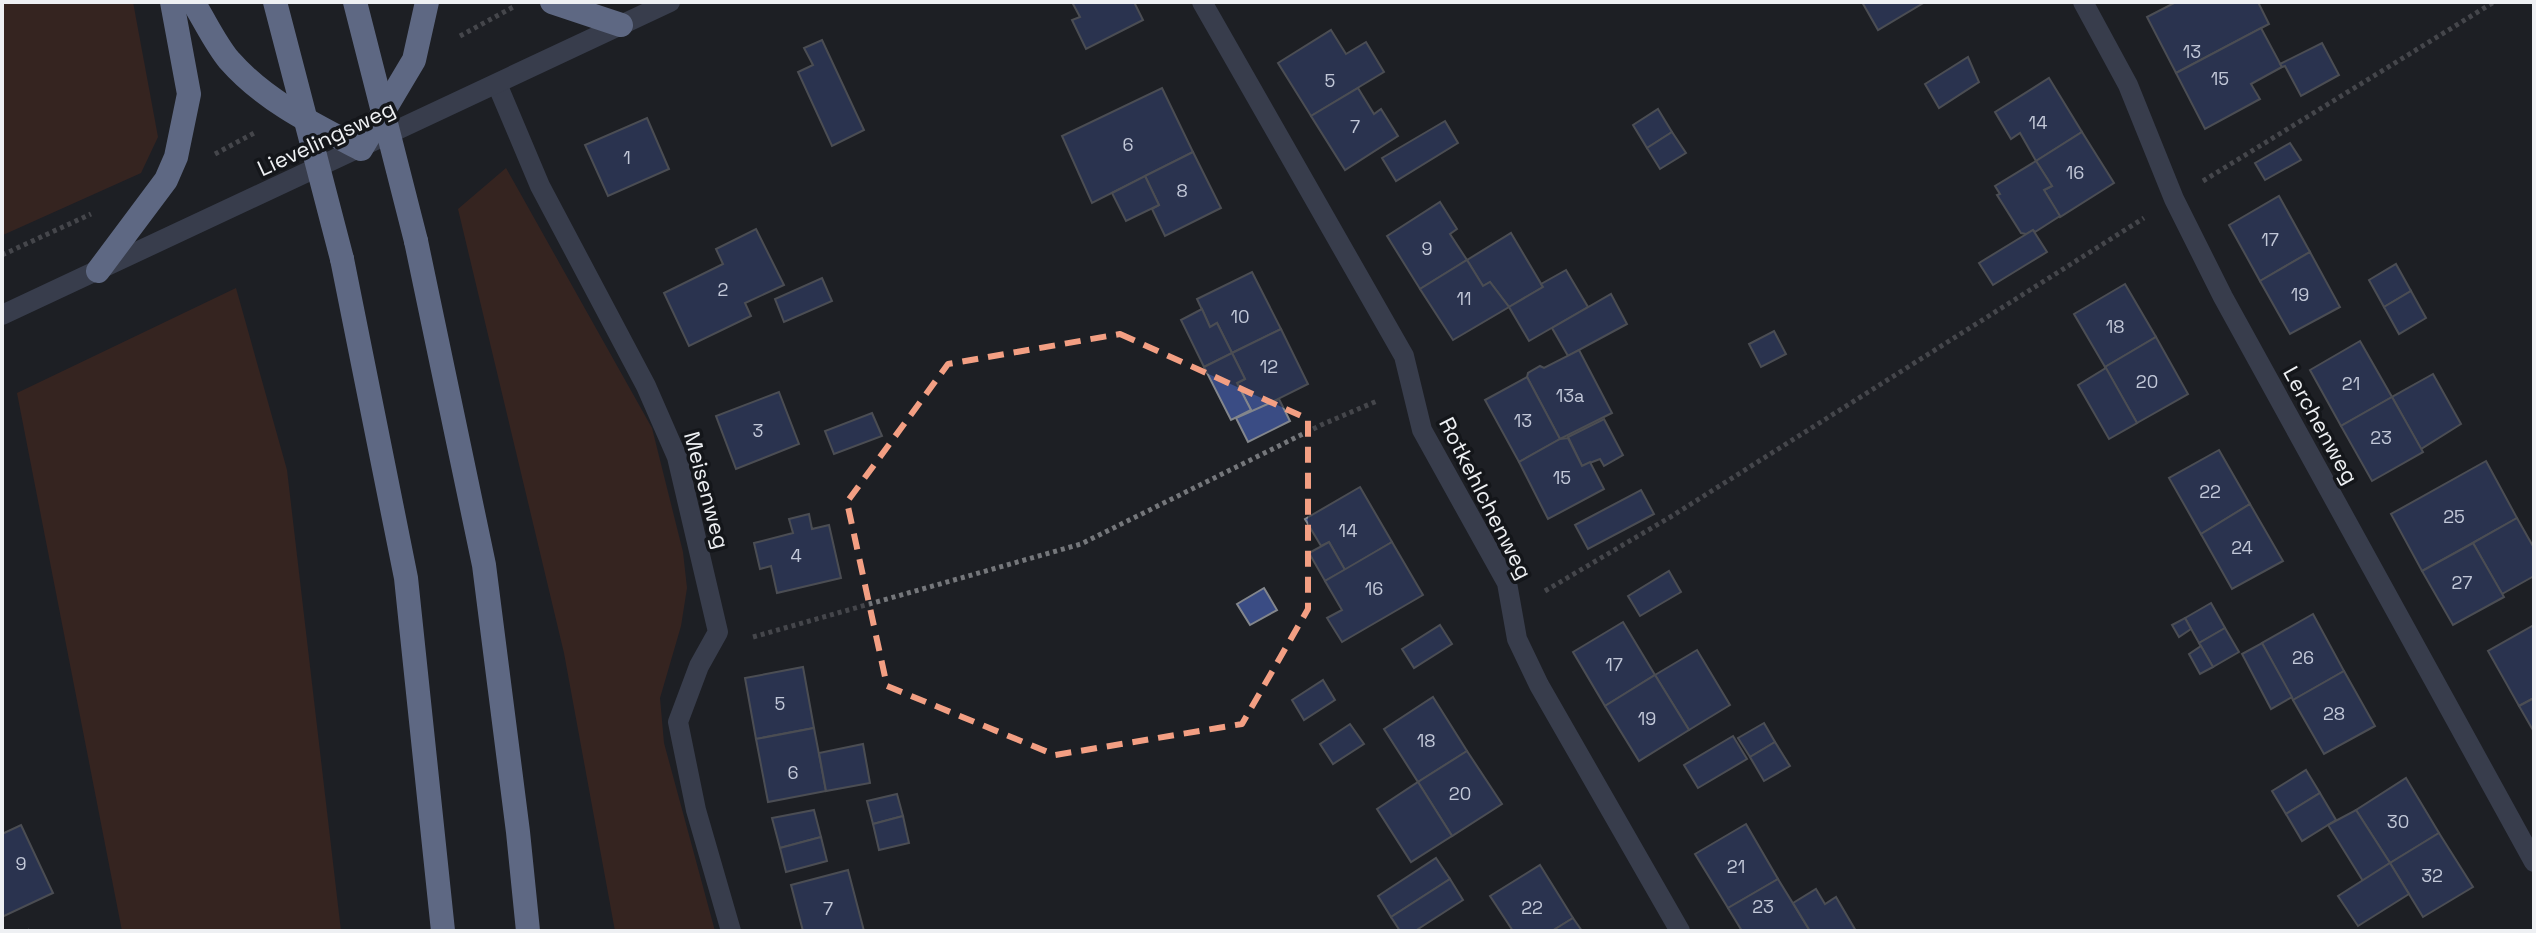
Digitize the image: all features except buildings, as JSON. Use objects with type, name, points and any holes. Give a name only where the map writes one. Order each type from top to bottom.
[{"type":"highway","points":[[98,271],[166,180],[176,157],[189,94],[172,2]]},
{"type":"highway","points":[[193,2],[227,58],[257,88],[291,113],[361,149],[414,60],[427,2]]},
{"type":"highway","points":[[275,2],[342,259],[406,578],[443,931]]},
{"type":"highway","points":[[355,2],[416,241],[484,565],[528,931]]},
{"type":"highway","points":[[552,2],[621,25]]},
{"type":"street","name":"Lievelingsweg","points":[[2,315],[670,2]]},
{"type":"street","name":"Rotkehlchenweg","points":[[1202,2],[1404,356],[1422,430],[1507,583],[1517,639],[1539,685],[1680,931]]},
{"type":"street","name":"Lerchenweg","points":[[2083,2],[2128,85],[2174,199],[2223,297],[2534,862]]},
{"type":"street","name":"Meisenweg","points":[[497,84],[540,186],[632,360],[677,457],[718,632]]},
{"type":"street","points":[[718,632],[699,666],[678,722],[696,810],[731,931]]},
{"type":"path","points":[[1512,609],[1672,516],[2174,199],[2494,2]]},
{"type":"path","points":[[718,632],[744,640],[1081,544],[1321,425],[1412,386]]},
{"type":"highlighted area","points":[[1120,334],[1308,419],[1308,609],[1242,724],[1055,755],[887,686],[847,502],[948,364]]},
{"type":"shaded area","points":[[2,2],[133,2],[158,137],[141,173],[3,235]]},
{"type":"shaded area","points":[[506,168],[652,428],[683,552],[687,588],[681,626],[660,698],[664,743],[715,931],[615,931],[564,653],[458,209]]},
{"type":"shaded area","points":[[236,288],[287,470],[341,931],[122,931],[17,393]]}]
